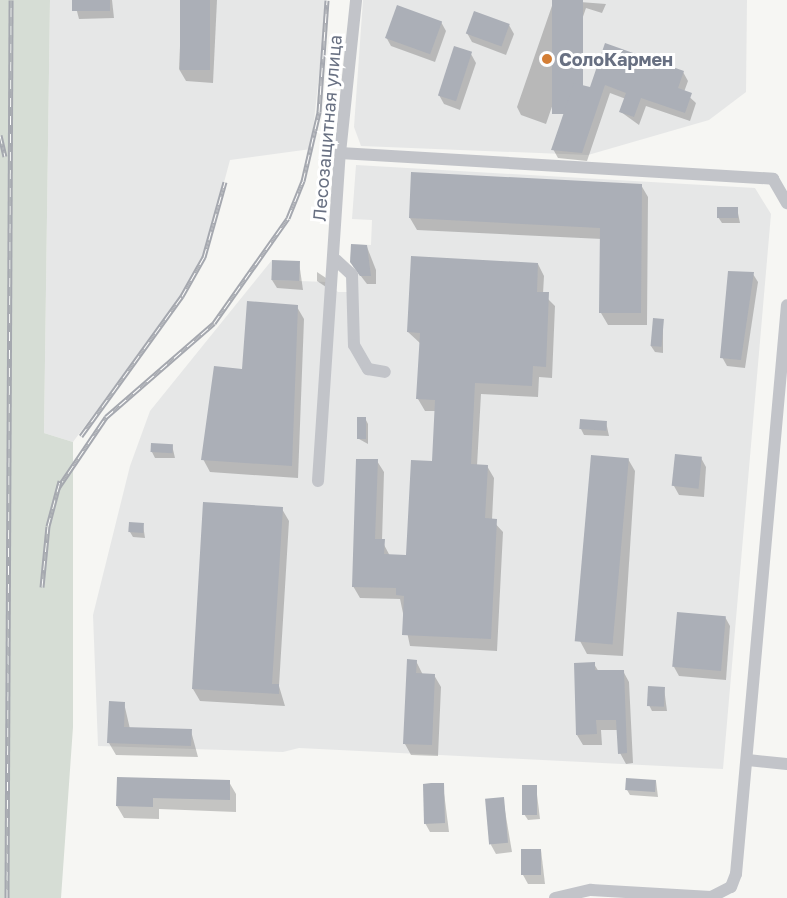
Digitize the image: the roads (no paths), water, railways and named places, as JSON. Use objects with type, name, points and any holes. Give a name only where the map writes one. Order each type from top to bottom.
[{"type":"street","name":"Лесозащитная улица","points":[[318,481],[336,260],[340,153],[356,0]]},
{"type":"street","points":[[340,153],[787,178]]},
{"type":"street","points":[[773,179],[787,203]]},
{"type":"street","points":[[336,260],[352,275],[354,345],[368,369],[385,372]]},
{"type":"street","points":[[555,898],[591,890],[711,897],[731,887],[748,760],[787,305]]},
{"type":"street","points":[[748,760],[787,764]]},
{"type":"railway","points":[[7,898],[11,0]]},
{"type":"railway","points":[[58,488],[106,417],[214,323],[288,218],[303,181],[319,112],[327,0]]},
{"type":"railway","points":[[0,135],[5,156]]},
{"type":"railway","points":[[81,436],[182,296],[204,257],[225,182]]},
{"type":"railway","points":[[42,587],[48,526],[60,481]]},
{"type":"place","name":"СолоКармен","points":[[547,59]]}]
